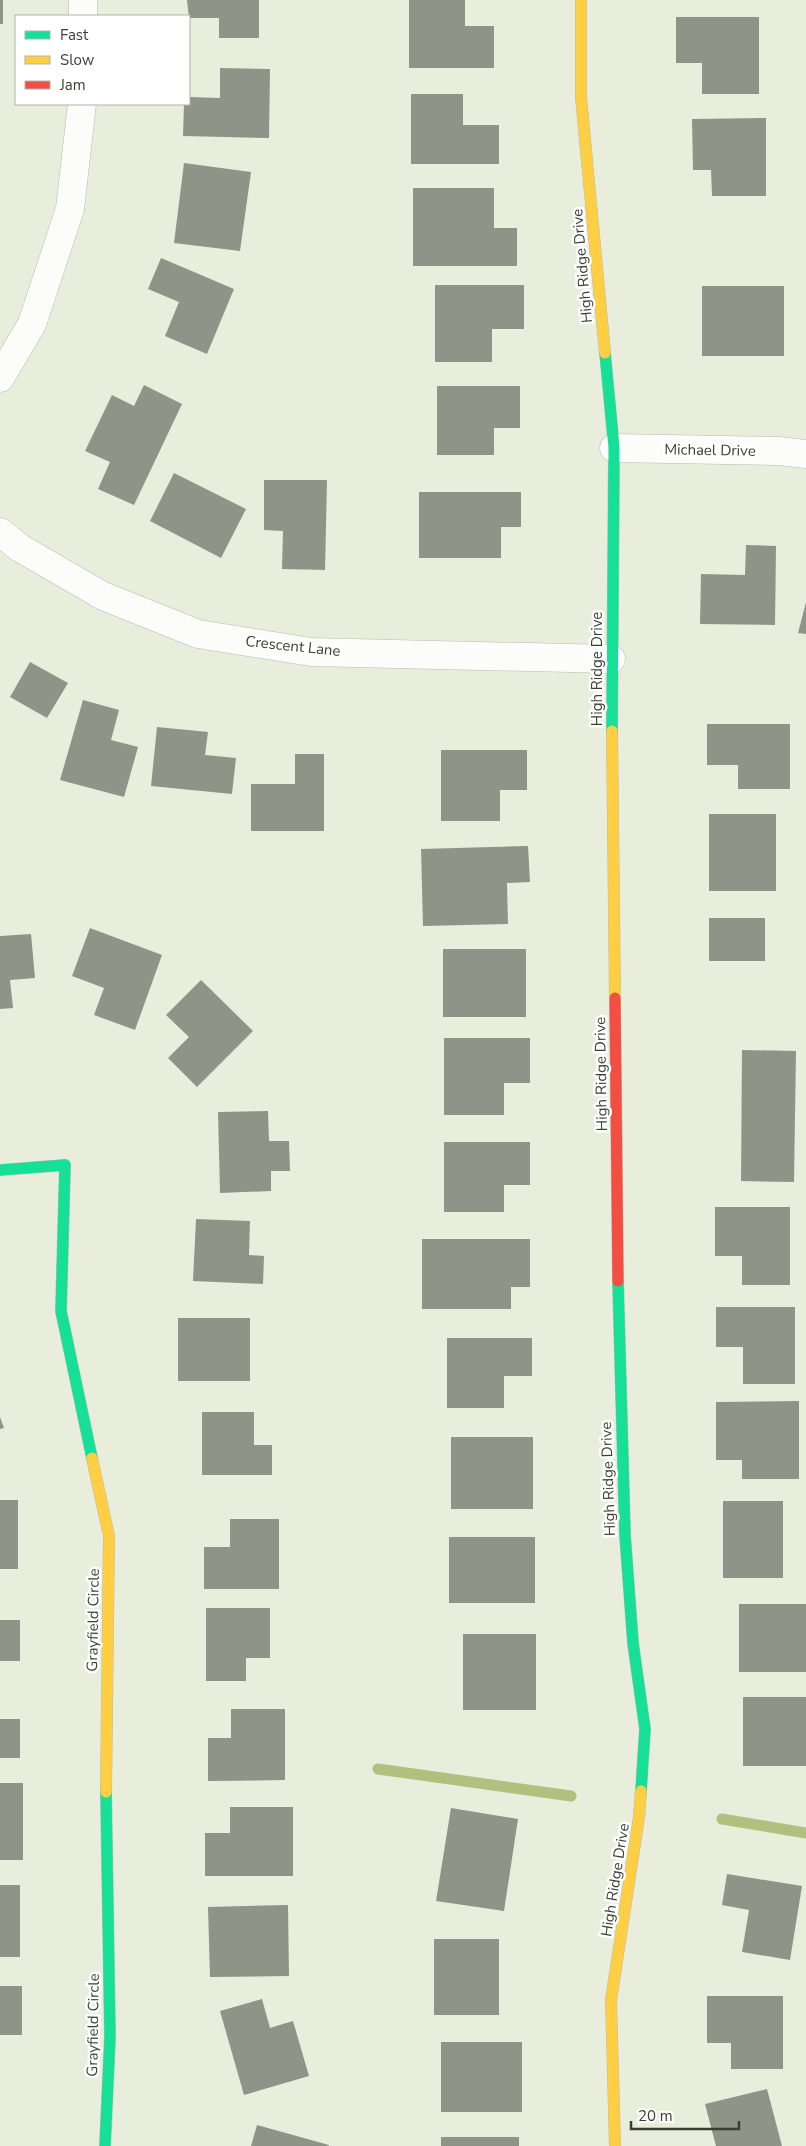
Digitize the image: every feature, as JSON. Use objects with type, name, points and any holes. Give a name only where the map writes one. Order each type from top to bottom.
[{"type":"street","points":[[82,15],[83,0]]},
{"type":"street","name":"High Ridge Drive","points":[[581,0],[581,96],[614,448],[612,659],[618,1357],[625,1544],[633,1643],[645,1729],[639,1817],[612,2000],[615,2146]]},
{"type":"street","points":[[0,378],[32,324],[70,209],[82,105]]},
{"type":"street","name":"Michael Drive","points":[[614,448],[779,451],[806,454]]},
{"type":"street","name":"Crescent Lane","points":[[0,532],[20,548],[103,596],[198,634],[311,652],[612,659]]},
{"type":"street","name":"Grayfield Circle","points":[[0,1170],[65,1165],[61,1311],[109,1536],[105,1735],[110,2038],[105,2146]]},
{"type":"building","points":[[0,0],[3,0],[3,24],[0,24]]},
{"type":"building","points":[[187,0],[259,0],[259,38],[219,38],[219,18],[190,18]]},
{"type":"building","points":[[409,0],[465,0],[465,26],[494,26],[494,68],[409,68]]},
{"type":"building","points":[[676,17],[759,17],[759,94],[702,94],[702,63],[676,63]]},
{"type":"building","points":[[220,68],[270,69],[269,138],[183,136],[184,105],[190,105],[190,97],[220,98]]},
{"type":"building","points":[[411,94],[463,94],[463,125],[499,125],[499,164],[411,164]]},
{"type":"building","points":[[766,118],[766,196],[712,196],[711,170],[693,170],[692,119]]},
{"type":"building","points":[[184,163],[251,172],[240,251],[174,243]]},
{"type":"building","points":[[413,188],[494,188],[494,228],[517,228],[517,266],[413,266]]},
{"type":"building","points":[[161,258],[234,289],[207,354],[165,336],[179,302],[148,289]]},
{"type":"building","points":[[435,285],[524,285],[524,329],[492,329],[492,362],[435,362]]},
{"type":"building","points":[[702,286],[784,286],[784,356],[702,356]]},
{"type":"building","points":[[144,385],[182,404],[134,505],[98,489],[110,462],[85,451],[112,395],[134,406]]},
{"type":"building","points":[[437,386],[520,386],[520,428],[494,428],[494,455],[437,455]]},
{"type":"building","points":[[174,473],[246,509],[221,558],[150,521]]},
{"type":"building","points":[[264,480],[327,480],[325,570],[282,569],[283,531],[264,530]]},
{"type":"building","points":[[419,492],[521,492],[521,527],[501,527],[501,558],[419,558]]},
{"type":"building","points":[[746,545],[776,546],[775,625],[700,624],[701,574],[745,575]]},
{"type":"building","points":[[806,602],[806,634],[798,633]]},
{"type":"building","points":[[30,662],[68,683],[47,718],[10,697]]},
{"type":"building","points":[[83,700],[119,710],[111,740],[138,747],[124,797],[60,780]]},
{"type":"building","points":[[707,724],[790,724],[790,789],[738,789],[738,765],[707,765]]},
{"type":"building","points":[[157,727],[208,732],[205,755],[236,758],[232,794],[151,786]]},
{"type":"building","points":[[441,750],[527,750],[527,790],[500,790],[500,821],[441,821]]},
{"type":"building","points":[[295,754],[324,754],[324,831],[251,831],[251,784],[295,784]]},
{"type":"building","points":[[709,814],[776,814],[776,891],[709,891]]},
{"type":"building","points":[[528,846],[530,882],[507,883],[508,924],[423,926],[421,849]]},
{"type":"building","points":[[709,918],[765,918],[765,961],[709,961]]},
{"type":"building","points":[[90,928],[162,955],[135,1030],[94,1015],[104,988],[72,976]]},
{"type":"building","points":[[31,934],[35,978],[10,980],[13,1008],[0,1009],[0,936]]},
{"type":"building","points":[[443,949],[526,949],[526,1017],[443,1017]]},
{"type":"building","points":[[201,980],[253,1031],[197,1087],[168,1058],[189,1037],[166,1015]]},
{"type":"building","points":[[444,1038],[530,1038],[530,1083],[504,1083],[504,1115],[444,1115]]},
{"type":"building","points":[[742,1050],[796,1051],[794,1182],[741,1181]]},
{"type":"building","points":[[268,1111],[269,1141],[289,1141],[290,1171],[271,1171],[271,1191],[220,1193],[218,1112]]},
{"type":"building","points":[[444,1142],[530,1142],[530,1185],[504,1185],[504,1212],[444,1212]]},
{"type":"building","points":[[715,1207],[790,1207],[790,1285],[742,1285],[742,1256],[715,1256]]},
{"type":"building","points":[[196,1219],[250,1221],[249,1255],[264,1256],[263,1284],[193,1281]]},
{"type":"building","points":[[422,1239],[530,1239],[530,1287],[511,1287],[511,1309],[422,1309]]},
{"type":"building","points":[[716,1307],[795,1307],[795,1384],[743,1384],[743,1347],[716,1347]]},
{"type":"building","points":[[178,1318],[250,1318],[250,1381],[178,1381]]},
{"type":"building","points":[[447,1338],[532,1338],[532,1376],[504,1376],[504,1408],[447,1408]]},
{"type":"building","points":[[799,1401],[799,1479],[742,1479],[742,1460],[716,1460],[716,1402]]},
{"type":"building","points":[[202,1412],[254,1412],[254,1445],[272,1445],[272,1475],[202,1475]]},
{"type":"building","points":[[0,1417],[4,1428],[0,1429]]},
{"type":"building","points":[[451,1437],[533,1437],[533,1509],[451,1509]]},
{"type":"building","points":[[0,1500],[18,1500],[18,1569],[0,1569]]},
{"type":"building","points":[[723,1501],[783,1501],[783,1578],[723,1578]]},
{"type":"building","points":[[230,1519],[279,1519],[279,1589],[204,1589],[204,1547],[230,1547]]},
{"type":"building","points":[[449,1537],[535,1537],[535,1603],[449,1603]]},
{"type":"building","points":[[739,1604],[806,1604],[806,1672],[739,1672]]},
{"type":"building","points":[[206,1608],[270,1608],[270,1658],[246,1658],[246,1681],[206,1681]]},
{"type":"building","points":[[0,1620],[20,1620],[20,1661],[0,1661]]},
{"type":"building","points":[[463,1634],[536,1634],[536,1710],[463,1710]]},
{"type":"building","points":[[743,1697],[806,1697],[806,1766],[743,1766]]},
{"type":"building","points":[[231,1709],[285,1709],[285,1780],[208,1781],[208,1738],[231,1738]]},
{"type":"building","points":[[0,1719],[20,1719],[20,1758],[0,1758]]},
{"type":"building","points":[[0,1783],[23,1783],[23,1860],[0,1860]]},
{"type":"building","points":[[230,1807],[293,1807],[293,1876],[205,1876],[205,1833],[230,1833]]},
{"type":"building","points":[[451,1808],[518,1819],[504,1911],[436,1901]]},
{"type":"building","points":[[727,1874],[802,1886],[790,1960],[742,1952],[749,1910],[722,1905]]},
{"type":"building","points":[[0,1885],[20,1885],[20,1957],[0,1957]]},
{"type":"building","points":[[288,1905],[289,1976],[210,1977],[208,1907]]},
{"type":"building","points":[[434,1939],[499,1939],[499,2015],[434,2015]]},
{"type":"building","points":[[0,1986],[22,1986],[22,2035],[0,2035]]},
{"type":"building","points":[[707,1996],[783,1996],[783,2069],[731,2069],[731,2043],[707,2043]]},
{"type":"building","points":[[262,1999],[270,2028],[293,2021],[309,2076],[244,2095],[220,2011]]},
{"type":"building","points":[[441,2042],[522,2042],[522,2112],[441,2112]]},
{"type":"building","points":[[767,2089],[782,2146],[716,2146],[705,2104]]},
{"type":"building","points":[[257,2125],[329,2145],[329,2146],[251,2146]]},
{"type":"building","points":[[441,2137],[519,2137],[519,2146],[441,2146]]},
{"type":"waterway","points":[[378,1769],[571,1796]]},
{"type":"waterway","points":[[722,1819],[806,1833]]},
{"type":"traffic: fast","points":[[605,353],[614,448],[612,731]]},
{"type":"traffic: fast","points":[[0,1170],[65,1165],[61,1311],[92,1458]]},
{"type":"traffic: fast","points":[[618,1281],[625,1535],[633,1643],[645,1729],[641,1791]]},
{"type":"traffic: fast","points":[[105,2146],[110,2037],[106,1792]]},
{"type":"traffic: slow","points":[[581,0],[581,97],[605,353]]},
{"type":"traffic: slow","points":[[612,731],[615,998]]},
{"type":"traffic: slow","points":[[92,1458],[109,1536],[106,1792]]},
{"type":"traffic: slow","points":[[615,2146],[611,2000],[639,1817],[641,1791]]},
{"type":"traffic: jam","points":[[615,998],[618,1281]]}]
